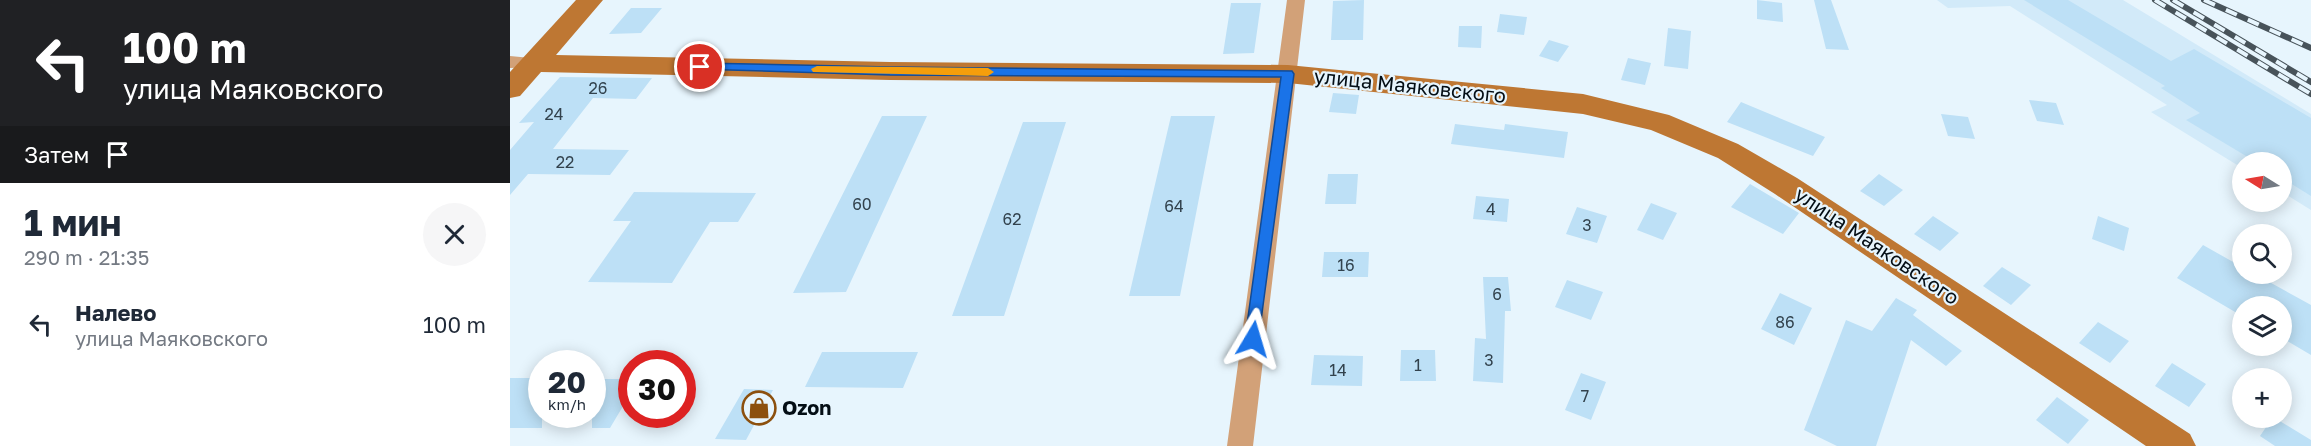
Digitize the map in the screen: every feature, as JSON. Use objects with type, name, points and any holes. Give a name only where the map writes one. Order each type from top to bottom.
[{"type":"street","points":[[510,89],[522,62],[590,0]]},
{"type":"street","points":[[1240,446],[1296,0]]},
{"type":"street","name":"улица Маяковского","points":[[522,62],[890,71],[1288,74],[1583,104],[1659,122],[1695,135],[1728,151],[1786,186],[2177,446]]},
{"type":"shaded area","points":[[1937,0],[2123,0],[2311,114],[2311,210],[2292,198],[2292,152],[2232,152],[2232,162],[2151,112],[2167,105],[2010,6],[1948,8]]},
{"type":"building","points":[[1364,0],[1363,40],[1331,40],[1333,1]]},
{"type":"building","points":[[1757,0],[1782,3],[1783,22],[1757,19]]},
{"type":"building","points":[[1814,0],[1831,0],[1849,50],[1826,49]]},
{"type":"building","points":[[2024,0],[2068,0],[2171,61],[2194,49],[2311,118],[2311,196],[2292,184],[2292,152],[2239,152],[2186,120],[2200,113],[2161,88],[2165,86]]},
{"type":"building","points":[[1231,3],[1261,3],[1254,53],[1223,54]]},
{"type":"building","points":[[631,8],[662,8],[641,33],[609,34]]},
{"type":"building","points":[[1500,14],[1527,17],[1524,35],[1497,32]]},
{"type":"building","points":[[1459,26],[1482,26],[1481,48],[1458,47]]},
{"type":"building","points":[[1668,28],[1691,31],[1688,69],[1664,66]]},
{"type":"building","points":[[1549,40],[1569,46],[1558,62],[1539,56]]},
{"type":"building","points":[[1628,58],[1651,63],[1645,85],[1621,80]]},
{"type":"building","points":[[560,77],[652,78],[636,99],[593,98],[553,149],[629,150],[610,175],[528,174],[510,195],[510,150],[534,122],[519,123]]},
{"type":"building","points":[[1333,93],[1359,95],[1356,114],[1329,112]]},
{"type":"building","points":[[2029,100],[2056,103],[2064,125],[2037,121]]},
{"type":"building","points":[[1741,102],[1825,137],[1813,156],[1727,122]]},
{"type":"building","points":[[1941,114],[1968,117],[1975,139],[1948,136]]},
{"type":"building","points":[[882,116],[927,116],[846,292],[793,293]]},
{"type":"building","points":[[1171,116],[1215,116],[1180,296],[1129,296]]},
{"type":"building","points":[[1023,122],[1066,122],[1004,316],[952,316]]},
{"type":"building","points":[[1455,124],[1504,130],[1505,124],[1568,132],[1564,158],[1451,144]]},
{"type":"building","points":[[1328,174],[1358,174],[1356,204],[1325,204]]},
{"type":"building","points":[[1879,174],[1903,190],[1884,206],[1860,191]]},
{"type":"building","points":[[1750,184],[1799,213],[1783,234],[1731,207]]},
{"type":"building","points":[[634,192],[756,193],[738,222],[710,222],[672,283],[588,282],[631,221],[613,221]]},
{"type":"building","points":[[1476,196],[1509,199],[1507,222],[1473,219]]},
{"type":"building","points":[[1651,203],[1677,213],[1663,240],[1637,230]]},
{"type":"building","points":[[1577,207],[1607,216],[1597,243],[1566,234]]},
{"type":"building","points":[[1933,216],[1959,233],[1940,251],[1914,234]]},
{"type":"building","points":[[2098,216],[2129,228],[2124,251],[2092,239]]},
{"type":"building","points":[[2203,245],[2232,261],[2232,284],[2273,284],[2311,305],[2311,355],[2292,344],[2292,296],[2232,296],[2232,310],[2177,278]]},
{"type":"building","points":[[1324,252],[1369,252],[1368,277],[1322,277]]},
{"type":"building","points":[[2002,267],[2031,285],[2011,305],[1983,286]]},
{"type":"building","points":[[1483,277],[1508,277],[1511,311],[1505,311],[1503,383],[1473,381],[1475,338],[1486,339]]},
{"type":"building","points":[[1567,280],[1603,292],[1591,320],[1555,307]]},
{"type":"building","points":[[1780,293],[1812,308],[1794,345],[1761,329]]},
{"type":"building","points":[[1896,298],[1917,310],[1913,315],[1962,351],[1946,366],[1911,340],[1876,446],[1837,446],[1804,430],[1846,320],[1872,331]]},
{"type":"building","points":[[2098,322],[2129,341],[2110,363],[2079,343]]},
{"type":"building","points":[[1401,350],[1435,350],[1436,381],[1400,381]]},
{"type":"building","points":[[822,352],[918,352],[903,388],[805,387]]},
{"type":"building","points":[[1314,355],[1363,356],[1362,386],[1311,385]]},
{"type":"building","points":[[2172,363],[2206,384],[2189,407],[2155,386]]},
{"type":"building","points":[[1581,373],[1606,382],[1591,420],[1565,410]]},
{"type":"building","points":[[510,378],[528,378],[528,428],[510,428]]},
{"type":"building","points":[[606,379],[618,379],[618,415],[610,428],[606,428]]},
{"type":"building","points":[[744,389],[773,390],[746,440],[715,439]]},
{"type":"building","points":[[2057,397],[2089,420],[2068,444],[2036,420]]},
{"type":"building","points":[[2265,428],[2291,428],[2311,440],[2311,446],[2275,446],[2260,436]]},
{"type":"railway","points":[[2155,0],[2311,94]]},
{"type":"railway","points":[[2173,0],[2311,82]]},
{"type":"railway","points":[[2204,0],[2311,48]]},
{"type":"slow traffic","points":[[817,69],[988,72]]},
{"type":"place","name":"Ozon","points":[[759,408]]},
{"type":"route","points":[[700,67],[1288,74],[1253,339]]}]
